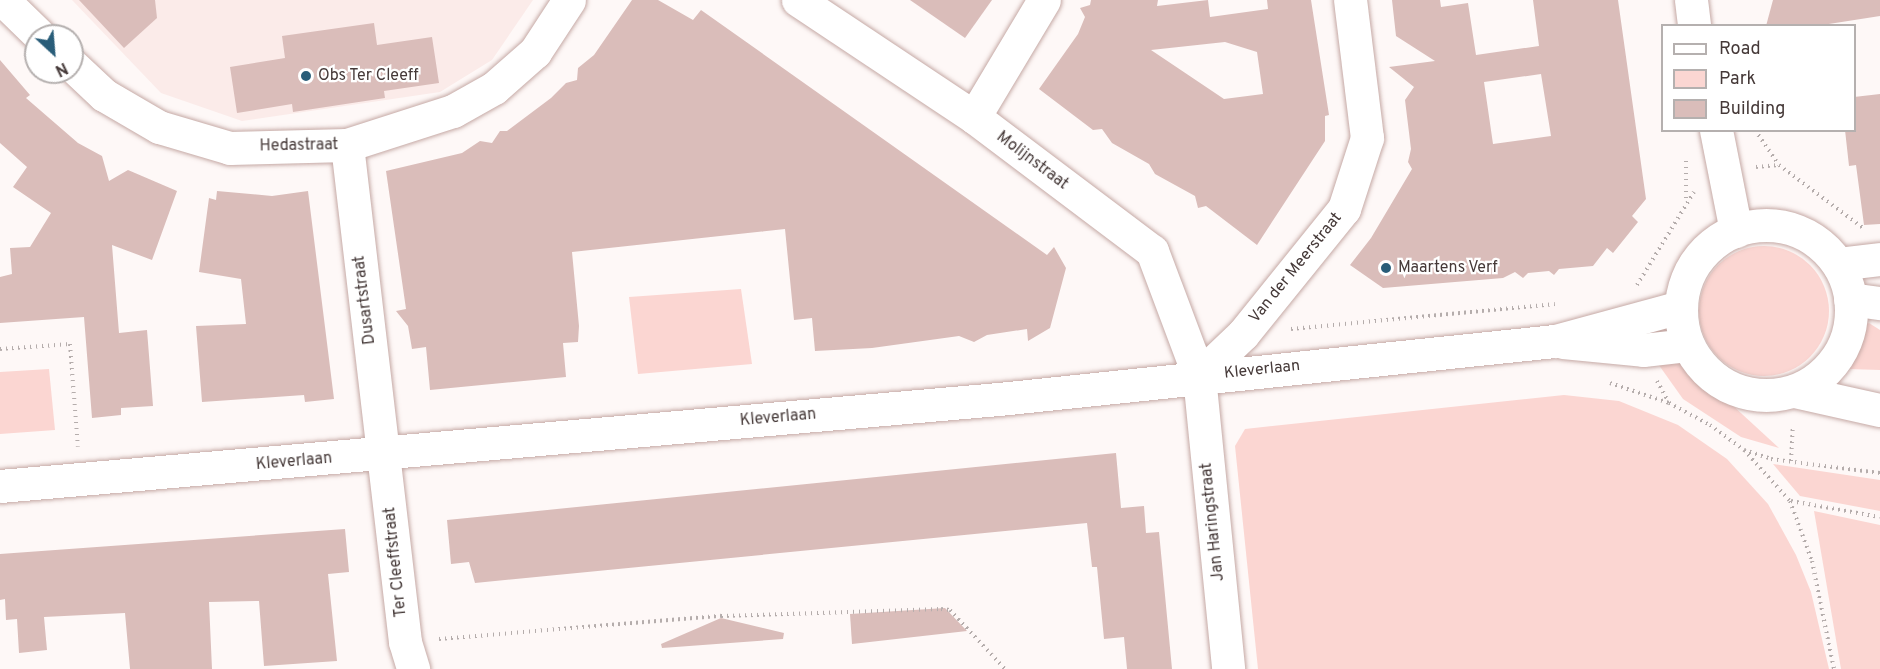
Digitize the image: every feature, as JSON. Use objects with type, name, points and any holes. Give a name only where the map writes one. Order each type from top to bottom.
[{"type":"main road","points":[[3,0],[28,24]]},
{"type":"main road","name":"Hedastraat","points":[[84,76],[105,95],[159,127],[230,148],[347,145],[453,111],[494,88],[536,52],[569,0]]},
{"type":"main road","name":"Molijnstraat","points":[[798,0],[974,117],[1152,251],[1199,376]]},
{"type":"main road","points":[[974,117],[1044,0]]},
{"type":"main road","name":"Van der Meerstraat","points":[[1199,376],[1243,334],[1344,209],[1367,138],[1350,0]]},
{"type":"main road","points":[[1691,0],[1694,24]]},
{"type":"main road","points":[[1716,132],[1727,175],[1736,231]]},
{"type":"main road","name":"Dusartstraat","points":[[347,145],[384,455]]},
{"type":"main road","points":[[1759,225],[1783,227],[1806,235],[1838,264],[1865,301],[1849,328],[1839,355],[1820,376],[1794,391],[1769,396],[1744,393],[1720,383],[1701,366],[1687,345],[1680,307],[1685,283],[1697,261],[1714,243],[1736,231],[1759,225]]},
{"type":"main road","points":[[1838,264],[1873,244]]},
{"type":"main road","name":"Kleverlaan","points":[[1555,341],[1636,316],[1680,307]]},
{"type":"main road","name":"Kleverlaan","points":[[0,486],[384,455],[999,399],[1199,376],[1555,341],[1643,350],[1687,345]]},
{"type":"main road","name":"Jan Haringstraat","points":[[1199,376],[1227,669]]},
{"type":"main road","points":[[1794,391],[1880,410]]},
{"type":"main road","name":"Ter Cleeffstraat","points":[[384,455],[409,656]]},
{"type":"path","points":[[1756,132],[1779,165],[1873,244]]},
{"type":"path","points":[[1686,153],[1686,200]]},
{"type":"path","points":[[1636,316],[1638,281],[1686,200],[1700,187],[1727,175],[1779,165]]},
{"type":"path","points":[[0,349],[70,344],[81,480]]},
{"type":"path","points":[[1643,350],[1669,403]]},
{"type":"path","points":[[1604,382],[1624,385],[1669,403],[1744,450],[1790,501],[1812,561],[1834,669]]},
{"type":"path","points":[[1744,450],[1791,461],[1880,474]]},
{"type":"path","points":[[1790,501],[1880,517]]},
{"type":"path","points":[[409,656],[720,616],[941,609],[950,610],[1005,669]]},
{"type":"shaded area","name":"Obs Ter Cleeff","points":[[72,0],[533,0],[492,60],[440,92],[242,121],[161,93]]},
{"type":"green space","points":[[1764,246],[1789,251],[1810,265],[1824,286],[1829,311],[1824,336],[1810,357],[1789,371],[1764,376],[1739,371],[1718,357],[1704,336],[1699,311],[1704,286],[1718,265],[1739,251]]},
{"type":"green space","points":[[741,289],[752,364],[638,374],[629,297]]},
{"type":"green space","points":[[1869,323],[1880,330],[1880,370],[1848,369],[1863,326]]},
{"type":"green space","points":[[1669,359],[1693,369],[1779,448],[1741,437],[1683,399],[1656,361]]},
{"type":"green space","points":[[49,369],[55,430],[0,434],[0,372]]},
{"type":"green space","points":[[1564,395],[1619,401],[1678,425],[1727,459],[1768,504],[1796,555],[1811,592],[1829,669],[1258,669],[1235,446],[1245,429]]},
{"type":"green space","points":[[1773,464],[1880,480],[1880,511],[1800,496]]},
{"type":"green space","points":[[1814,511],[1880,525],[1880,669],[1841,669]]},
{"type":"building","points":[[79,0],[155,0],[157,18],[124,48]]},
{"type":"building","points":[[632,0],[658,0],[693,20],[701,10],[1047,255],[1054,247],[1066,268],[1050,328],[1028,341],[1027,329],[987,335],[974,342],[959,336],[872,348],[815,351],[812,318],[794,320],[785,229],[572,252],[579,326],[578,342],[563,343],[566,377],[430,390],[426,347],[412,349],[408,326],[396,311],[406,309],[386,171],[462,153],[480,141],[492,143],[500,131],[507,131],[551,98],[566,83],[577,80],[578,68],[594,55]]},
{"type":"building","points":[[910,0],[992,0],[965,38]]},
{"type":"building","points":[[1091,0],[1158,0],[1157,6],[1208,0],[1210,17],[1268,9],[1267,0],[1311,0],[1329,115],[1325,116],[1325,141],[1257,245],[1206,206],[1198,208],[1195,196],[1155,174],[1149,164],[1112,143],[1102,129],[1093,130],[1039,89],[1078,34],[1085,17],[1080,8],[1090,5]],"holes":[[[1225,42],[1257,52],[1263,94],[1224,99],[1151,50]]]},
{"type":"building","points":[[1392,0],[1440,0],[1441,7],[1468,3],[1476,55],[1539,46],[1533,0],[1618,0],[1646,199],[1632,216],[1638,222],[1613,253],[1607,248],[1593,266],[1559,269],[1554,275],[1549,271],[1528,273],[1523,278],[1515,272],[1503,278],[1383,288],[1350,265],[1371,238],[1412,169],[1408,162],[1411,149],[1405,100],[1414,87],[1389,67],[1435,61],[1396,36]],"holes":[[[1541,74],[1551,136],[1493,144],[1484,82]]]},
{"type":"building","points":[[1773,0],[1880,0],[1880,16],[1829,24],[1767,24]]},
{"type":"building","points":[[374,23],[377,45],[432,37],[439,83],[384,91],[385,98],[293,112],[292,104],[237,113],[230,67],[285,58],[282,36]]},
{"type":"building","points":[[0,60],[30,95],[26,98],[78,143],[102,156],[109,181],[128,170],[177,191],[152,260],[112,245],[119,333],[147,330],[153,406],[121,408],[121,415],[92,418],[84,317],[0,323],[0,277],[12,274],[10,248],[30,247],[51,213],[13,187],[27,167],[0,143]]},
{"type":"building","points":[[1880,94],[1880,224],[1864,225],[1856,165],[1849,166],[1845,132],[1856,132],[1856,97]]},
{"type":"building","points":[[217,191],[272,196],[308,191],[334,399],[305,402],[304,395],[202,402],[196,326],[246,324],[241,279],[199,272],[209,198],[216,200]]},
{"type":"building","points":[[1116,453],[1121,508],[1144,506],[1146,533],[1159,532],[1172,669],[1127,669],[1124,637],[1104,639],[1097,567],[1092,567],[1087,523],[475,583],[469,562],[451,564],[447,520]]},
{"type":"building","points":[[345,529],[349,572],[328,574],[337,661],[264,666],[259,601],[209,602],[212,669],[130,669],[125,613],[44,617],[47,650],[19,653],[17,619],[6,620],[5,599],[0,600],[0,554]]},
{"type":"building","points":[[945,608],[967,631],[852,644],[850,614]]},
{"type":"building","points":[[721,618],[784,633],[783,639],[662,648],[661,644]]},
{"type":"place","name":"Obs Ter Cleeff","points":[[306,76]]},
{"type":"place","name":"Maartens Verf","points":[[1386,268]]}]
